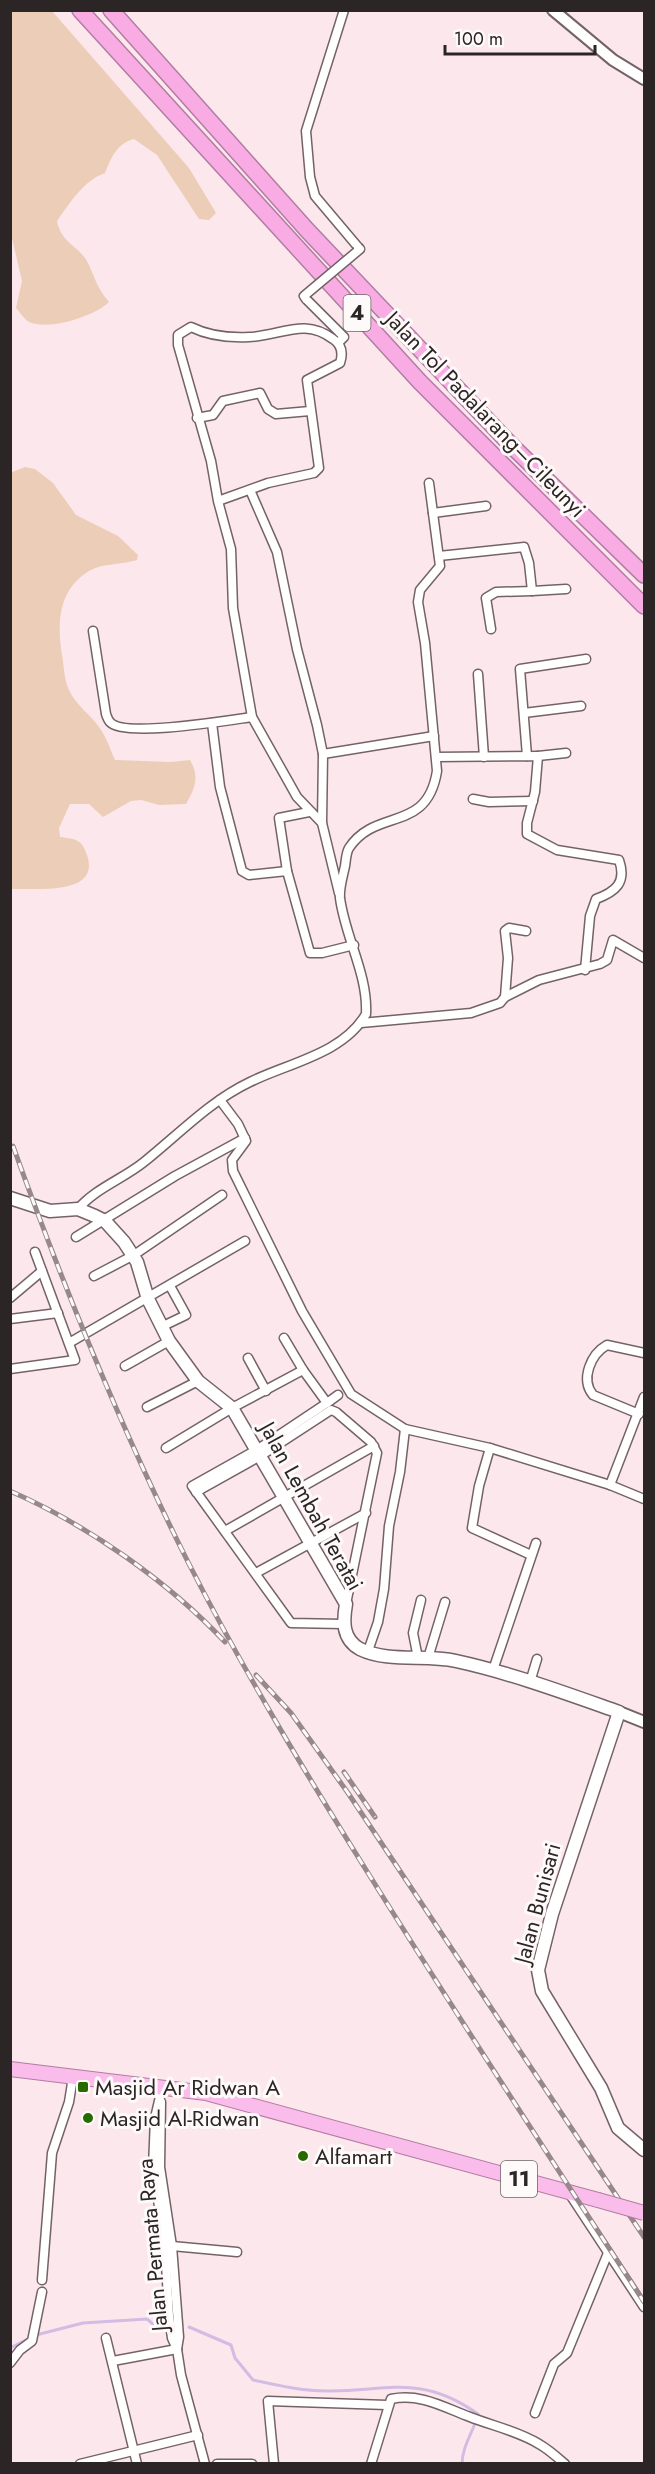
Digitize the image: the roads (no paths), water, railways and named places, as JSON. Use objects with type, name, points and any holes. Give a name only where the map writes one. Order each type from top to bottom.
[{"type":"highway","name":"Jalan Tol Padalarang–Cileunyi","points":[[80,10],[420,382],[645,606]]},
{"type":"highway","name":"Jalan Tol Padalarang–Cileunyi","points":[[111,10],[307,230],[510,444],[645,575]]},
{"type":"highway","name":"11","points":[[10,2069],[73,2077],[162,2095],[206,2093],[645,2213]]},
{"type":"main road","points":[[10,1198],[50,1211],[64,1208],[78,1209]]},
{"type":"main road","name":"Jalan Lembah Teratai","points":[[78,1209],[105,1221],[134,1255],[148,1299],[169,1341],[198,1381],[232,1408],[260,1452],[346,1604],[343,1624],[354,1644],[368,1651]]},
{"type":"main road","points":[[368,1651],[391,1657],[448,1660],[493,1670],[619,1712]]},
{"type":"main road","name":"Jalan Bunisari","points":[[619,1712],[552,1914],[538,1979],[542,1991],[601,2088],[618,2128],[645,2150]]},
{"type":"street","points":[[338,343],[344,337],[304,297],[360,249],[315,196],[310,177],[306,130],[344,10]]},
{"type":"street","points":[[553,10],[613,60],[645,78]]},
{"type":"street","points":[[218,501],[250,490],[313,474],[319,468],[307,380],[340,363],[342,353],[338,343],[312,328],[252,337],[222,337],[191,327],[183,329],[178,335],[178,345],[211,461],[218,501],[231,549],[234,608],[252,717],[271,755],[309,813],[321,823]]},
{"type":"street","points":[[197,418],[213,415],[223,401],[230,398],[260,393],[268,409],[276,414],[310,411]]},
{"type":"street","points":[[340,897],[349,848],[372,829],[417,811],[425,804],[435,783],[436,757],[425,643],[418,602],[420,590],[439,567],[429,483]]},
{"type":"street","points":[[78,1209],[88,1197],[145,1162],[220,1100],[249,1082],[339,1042],[361,1023],[366,1014],[367,1005],[354,945],[321,823],[323,754],[277,552],[250,490]]},
{"type":"street","points":[[433,513],[486,506]]},
{"type":"street","points":[[438,556],[454,557],[523,545],[529,563],[532,591]]},
{"type":"street","points":[[491,628],[486,601],[490,595],[496,592],[566,589]]},
{"type":"street","points":[[93,632],[110,722],[126,729],[139,729],[252,717]]},
{"type":"street","points":[[527,756],[520,669],[586,659]]},
{"type":"street","points":[[478,674],[484,757]]},
{"type":"street","points":[[524,713],[581,706]]},
{"type":"street","points":[[212,723],[220,787],[242,871],[249,875],[287,871]]},
{"type":"street","points":[[323,754],[434,736]]},
{"type":"street","points":[[436,757],[538,756],[566,753]]},
{"type":"street","points":[[538,756],[533,801],[526,829],[531,838],[557,850],[613,857],[619,862],[618,885],[610,895],[596,899],[592,910],[585,970]]},
{"type":"street","points":[[473,799],[489,802],[533,801]]},
{"type":"street","points":[[309,813],[279,818],[287,871],[310,953],[322,953],[354,945]]},
{"type":"street","points":[[361,1023],[471,1014],[500,1003],[504,997],[508,958],[505,931],[509,928],[526,931]]},
{"type":"street","points":[[504,997],[539,980],[585,970],[607,960],[613,940],[645,958]]},
{"type":"street","points":[[220,1100],[245,1138],[242,1149],[232,1161],[233,1171],[304,1315],[351,1394],[405,1429],[490,1448],[610,1485],[645,1499]]},
{"type":"street","points":[[76,1237],[175,1176],[245,1138]]},
{"type":"street","points":[[94,1276],[134,1255],[222,1195]]},
{"type":"street","points":[[69,1343],[245,1241]]},
{"type":"street","points":[[10,1369],[75,1360],[35,1252]]},
{"type":"street","points":[[10,1298],[42,1271]]},
{"type":"street","points":[[161,1327],[186,1315],[170,1286]]},
{"type":"street","points":[[10,1319],[58,1313]]},
{"type":"street","points":[[284,1338],[303,1371],[327,1403]]},
{"type":"street","points":[[125,1366],[169,1341]]},
{"type":"street","points":[[639,1414],[593,1395],[587,1383],[589,1366],[598,1350],[607,1345],[645,1353]]},
{"type":"street","points":[[248,1358],[266,1391]]},
{"type":"street","points":[[165,1448],[232,1408],[303,1371]]},
{"type":"street","points":[[147,1407],[198,1381]]},
{"type":"street","points":[[260,1452],[338,1395]]},
{"type":"street","points":[[610,1485],[645,1396]]},
{"type":"street","points":[[343,1624],[291,1623],[192,1486],[260,1452],[331,1410],[374,1446],[377,1453],[346,1604]]},
{"type":"street","points":[[368,1651],[378,1622],[384,1589],[389,1527],[400,1472],[405,1429]]},
{"type":"street","points":[[225,1531],[374,1446]]},
{"type":"street","points":[[490,1448],[479,1486],[472,1527],[531,1555]]},
{"type":"street","points":[[256,1573],[366,1514]]},
{"type":"street","points":[[493,1670],[536,1543]]},
{"type":"street","points":[[421,1600],[413,1633],[423,1658]]},
{"type":"street","points":[[423,1658],[445,1602]]},
{"type":"street","points":[[530,1682],[537,1659]]},
{"type":"street","points":[[619,1712],[645,1722]]},
{"type":"street","points":[[42,2280],[52,2153],[69,2102],[73,2077]]},
{"type":"street","points":[[162,2095],[155,2118],[153,2167],[165,2246],[172,2338],[177,2349],[181,2375],[205,2463]]},
{"type":"street","name":"Jalan Permata Raya","points":[[162,2095],[160,2167],[172,2246],[179,2337],[177,2349]]},
{"type":"street","points":[[568,2192],[645,2307]]},
{"type":"street","points":[[172,2246],[237,2252]]},
{"type":"street","points":[[535,2413],[554,2364],[567,2353],[608,2253]]},
{"type":"street","points":[[10,2363],[32,2340],[36,2330],[42,2292]]},
{"type":"street","points":[[106,2338],[137,2463]]},
{"type":"street","points":[[113,2361],[177,2349]]},
{"type":"street","points":[[371,2463],[387,2405],[391,2399],[414,2397],[442,2403],[540,2444],[565,2463]]},
{"type":"street","points":[[274,2463],[268,2401],[387,2405]]},
{"type":"street","points":[[80,2463],[198,2435]]},
{"type":"street","points":[[217,2463],[252,2463]]},
{"type":"waterway","points":[[36,2335],[83,2323],[147,2319],[160,2330]]},
{"type":"waterway","points":[[189,2327],[231,2345],[235,2358],[253,2380],[308,2390],[414,2388],[455,2400],[478,2414],[464,2451],[462,2464]]},
{"type":"waterway","points":[[10,2348],[28,2339]]},
{"type":"railway","points":[[13,1146],[52,1252],[116,1408],[163,1511],[232,1645],[303,1768],[378,1889],[644,2302]]},
{"type":"railway","points":[[10,1491],[68,1520],[125,1556],[178,1598],[225,1642]]},
{"type":"railway","points":[[256,1675],[291,1713],[348,1793],[644,2237]]},
{"type":"railway","points":[[344,1772],[375,1817]]},
{"type":"place","name":"Masjid Ar Ridwan A","points":[[83,2087]]},
{"type":"place","name":"Masjid Al-Ridwan","points":[[88,2118]]},
{"type":"place","name":"Alfamart","points":[[303,2156]]}]
